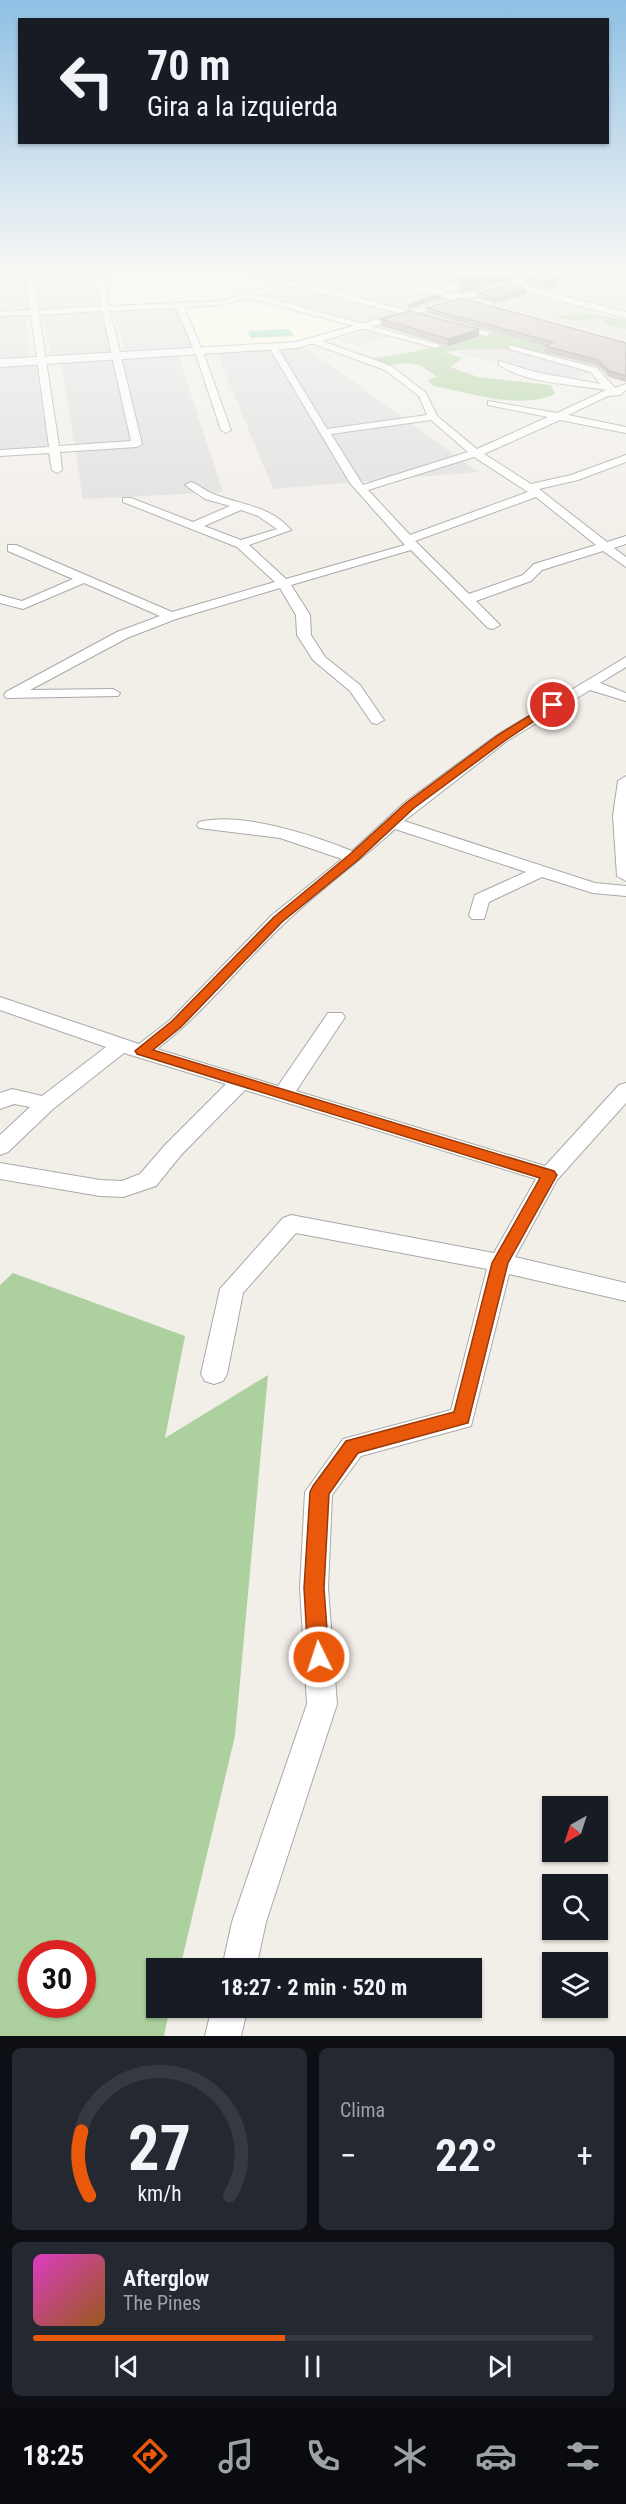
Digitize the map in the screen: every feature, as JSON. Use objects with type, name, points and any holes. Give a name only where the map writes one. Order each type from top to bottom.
[{"type":"street","points":[[42,366],[57,470]]},
{"type":"street","points":[[0,453],[137,444],[120,366]]},
{"type":"street","points":[[204,366],[226,430]]},
{"type":"street","points":[[290,366],[361,489],[466,600],[493,625]]},
{"type":"street","points":[[383,366],[423,395],[433,417],[476,453],[533,491],[626,563]]},
{"type":"street","points":[[504,366],[527,373],[612,390]]},
{"type":"street","points":[[580,366],[594,370],[612,390],[626,399]]},
{"type":"street","points":[[361,489],[476,453],[520,436],[612,390],[626,387]]},
{"type":"street","points":[[490,403],[626,430]]},
{"type":"street","points":[[326,432],[433,417]]},
{"type":"street","points":[[6,696],[122,635],[171,616],[411,543],[533,491],[626,458]]},
{"type":"street","points":[[191,485],[204,494],[262,512],[285,530],[241,544]]},
{"type":"street","points":[[127,500],[241,544],[282,583],[303,615],[304,635],[320,660],[355,688],[377,720]]},
{"type":"street","points":[[193,526],[243,506]]},
{"type":"street","points":[[466,600],[527,578],[538,567],[626,540]]},
{"type":"street","points":[[12,548],[171,616]]},
{"type":"street","points":[[0,599],[23,605],[86,578]]},
{"type":"street","points":[[142,1051],[177,1024],[278,919],[354,858],[391,822],[502,738],[626,661]]},
{"type":"street","points":[[588,684],[624,697]]},
{"type":"street","points":[[6,696],[113,693]]},
{"type":"street","points":[[626,781],[622,793],[626,876]]},
{"type":"street","points":[[391,822],[593,888],[626,891]]},
{"type":"street","points":[[205,825],[241,824],[268,829],[321,843],[354,858]]},
{"type":"street","points":[[478,915],[481,899],[541,871]]},
{"type":"street","points":[[0,1003],[121,1045],[549,1175]]},
{"type":"street","points":[[283,1094],[334,1017]]},
{"type":"street","points":[[0,1147],[45,1104],[121,1045]]},
{"type":"street","points":[[0,1171],[100,1188],[123,1189],[148,1180],[173,1150],[242,1080]]},
{"type":"street","points":[[241,1958],[249,1922],[322,1704],[314,1588],[319,1492],[352,1447],[462,1418],[500,1263],[549,1175],[626,1090]]},
{"type":"street","points":[[0,1102],[12,1096],[45,1104]]},
{"type":"street","points":[[214,1374],[232,1288],[291,1224],[500,1263],[626,1292]]},
{"type":"street","points":[[223,2036],[227,2018]]},
{"type":"shaded area","points":[[36,366],[48,447],[0,450],[0,367]]},
{"type":"shaded area","points":[[62,366],[182,366],[223,492],[83,499]]},
{"type":"shaded area","points":[[222,366],[332,366],[478,472],[273,489]]},
{"type":"shaded area","points":[[514,366],[606,366],[573,379]]},
{"type":"green space","points":[[421,366],[451,366],[478,377],[551,385],[555,394],[541,399],[495,399],[434,386],[427,380],[437,377]]},
{"type":"green space","points":[[13,1273],[185,1336],[165,1438],[268,1375],[235,1736],[182,1958],[146,1958],[146,2018],[168,2018],[164,2036],[0,2036],[0,1285]]},
{"type":"building","points":[[604,366],[626,366],[626,376],[609,371]]},
{"type":"route","points":[[319,1657],[314,1588],[319,1492],[352,1447],[462,1418],[500,1263],[549,1175],[142,1051],[177,1024],[278,919],[354,858],[410,806],[502,738],[553,705]]}]
